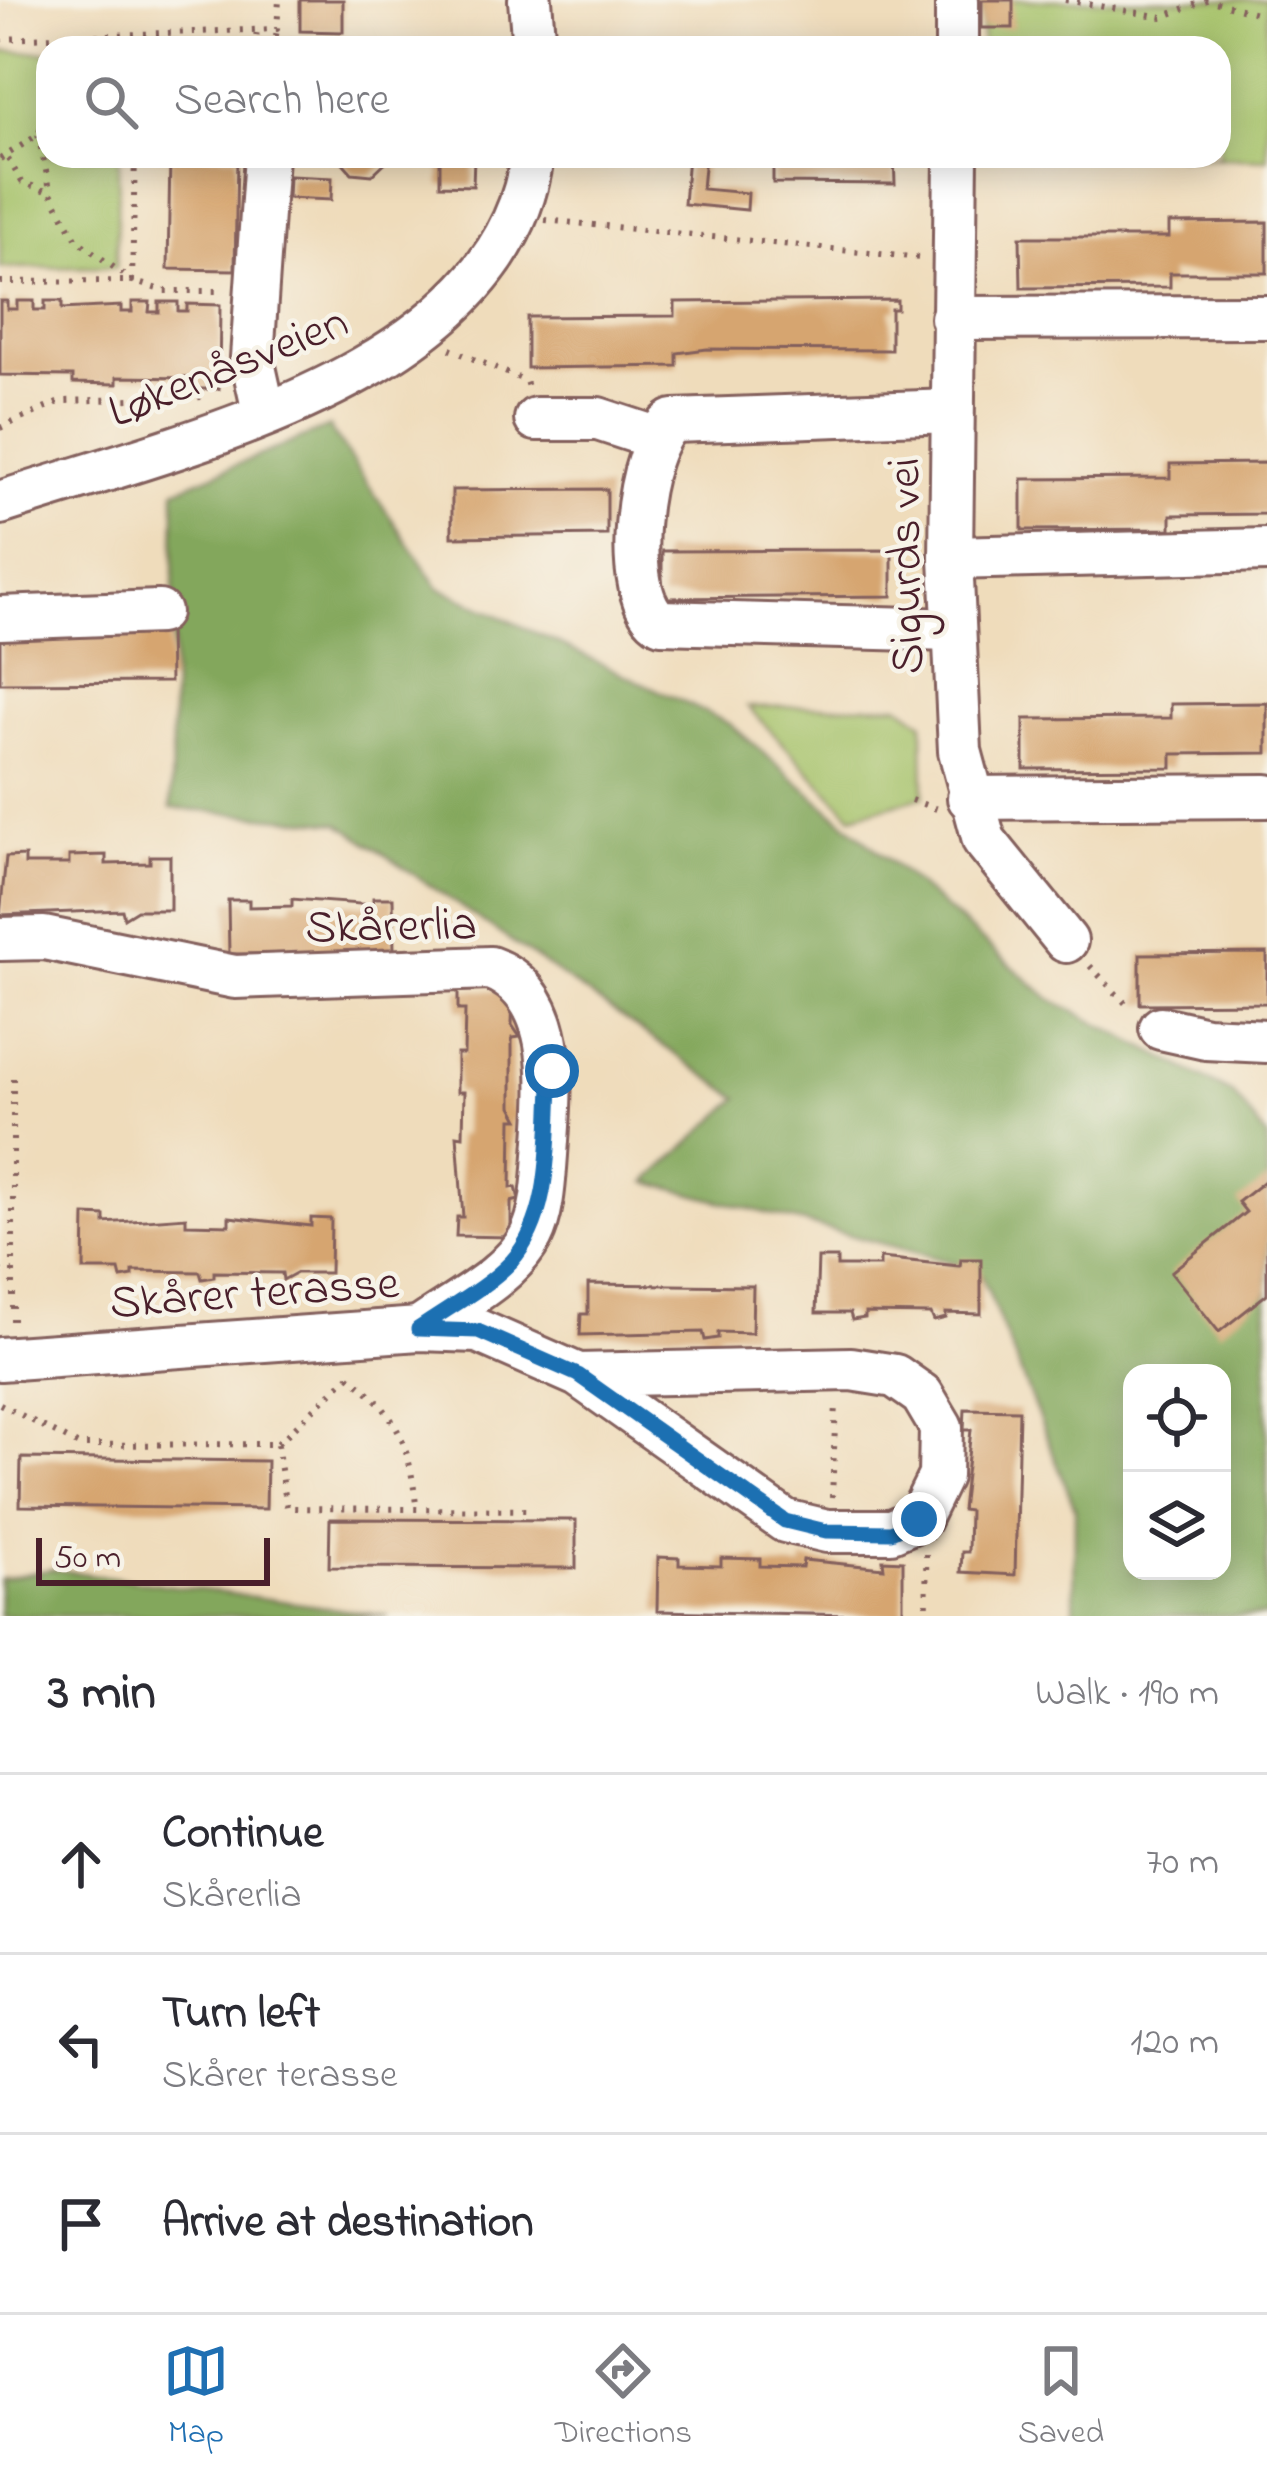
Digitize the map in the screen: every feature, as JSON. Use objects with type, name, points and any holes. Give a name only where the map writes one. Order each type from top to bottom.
[{"type":"street","points":[[530,0],[533,36]]},
{"type":"street","points":[[957,36],[958,0]]},
{"type":"street","points":[[264,412],[252,358],[265,168]]},
{"type":"street","name":"Løkenåsveien","points":[[0,503],[264,412],[323,389],[390,352],[464,291],[508,238],[522,205],[530,168]]},
{"type":"street","name":"Sigurds vei","points":[[956,168],[952,630],[969,798],[984,840],[1066,941]]},
{"type":"street","points":[[952,318],[1267,317]]},
{"type":"street","points":[[952,410],[673,421],[656,438],[636,556],[643,602],[657,622],[952,630]]},
{"type":"street","points":[[536,419],[598,419],[656,438]]},
{"type":"street","points":[[951,558],[1267,550]]},
{"type":"street","points":[[0,618],[159,612]]},
{"type":"street","points":[[969,798],[1267,796]]},
{"type":"street","name":"Skårerlia","points":[[0,939],[44,938],[235,977],[490,968],[511,975],[543,1029],[552,1071],[542,1195],[532,1235],[509,1265],[418,1329]]},
{"type":"street","points":[[1161,1028],[1206,1038],[1267,1041]]},
{"type":"street","name":"Skårer terasse","points":[[7,1359],[348,1355],[418,1329],[478,1331],[578,1375],[785,1521],[831,1531],[891,1532],[919,1519],[940,1476],[941,1427],[922,1395],[895,1376],[837,1369],[578,1375]]},
{"type":"path","points":[[276,36],[279,0]]},
{"type":"path","points":[[1065,0],[1171,16],[1207,0],[1267,16]]},
{"type":"path","points":[[1171,0],[1171,16]]},
{"type":"path","points":[[256,36],[257,29]]},
{"type":"path","points":[[164,36],[277,29]]},
{"type":"path","points":[[0,38],[36,38]]},
{"type":"path","points":[[36,136],[4,159],[22,182],[51,193]]},
{"type":"path","points":[[45,168],[68,230],[131,281]]},
{"type":"path","points":[[131,281],[135,168]]},
{"type":"path","points":[[542,220],[953,262]]},
{"type":"path","points":[[0,282],[131,281],[164,291],[238,290]]},
{"type":"path","points":[[441,345],[526,381],[536,419]]},
{"type":"path","points":[[0,428],[62,400],[210,396]]},
{"type":"path","points":[[1066,941],[1135,1013],[1161,1028]]},
{"type":"path","points":[[7,1359],[14,1271],[13,1078]]},
{"type":"path","points":[[0,1272],[14,1271]]},
{"type":"path","points":[[416,1506],[410,1453],[348,1355],[277,1444],[287,1508],[534,1510]]},
{"type":"path","points":[[831,1531],[837,1369]]},
{"type":"path","points":[[0,1404],[79,1445],[277,1444]]},
{"type":"path","points":[[919,1519],[926,1551],[927,1616]]},
{"type":"green space","points":[[982,0],[1267,0],[1267,159],[1231,158],[1231,36],[982,36]]},
{"type":"green space","points":[[0,51],[36,52],[36,168],[119,168],[116,267],[0,268]]},
{"type":"green space","points":[[329,427],[438,587],[730,724],[1049,998],[1233,1094],[1267,1137],[1267,1616],[1074,1616],[1075,1508],[979,1269],[647,1182],[739,1098],[339,823],[171,808],[175,490]]},
{"type":"green space","points":[[899,705],[923,722],[924,796],[852,816],[748,707]]},
{"type":"green space","points":[[52,1569],[389,1616],[0,1616],[0,1579]]},
{"type":"building","points":[[300,0],[343,0],[343,32],[300,31]]},
{"type":"building","points":[[982,0],[1013,0],[1013,28],[982,28]]},
{"type":"building","points":[[170,168],[237,168],[235,270],[168,269]]},
{"type":"building","points":[[348,168],[379,168],[372,175]]},
{"type":"building","points":[[440,168],[474,168],[473,186],[440,185]]},
{"type":"building","points":[[687,168],[704,168],[702,189],[748,193],[747,210],[684,204]]},
{"type":"building","points":[[773,168],[894,168],[895,184],[773,183]]},
{"type":"building","points":[[289,176],[332,178],[331,200],[288,198]]},
{"type":"building","points":[[1267,222],[1267,273],[1170,273],[1170,287],[1021,288],[1020,237],[1169,237],[1169,223]]},
{"type":"building","points":[[897,300],[897,309],[891,309],[891,350],[707,349],[677,353],[677,366],[527,368],[527,317],[675,316],[675,302]]},
{"type":"building","points":[[0,301],[7,301],[7,309],[17,309],[17,301],[34,301],[34,310],[45,310],[45,301],[62,301],[62,309],[121,306],[121,312],[132,312],[132,302],[150,302],[149,312],[159,312],[159,302],[178,302],[178,311],[187,311],[187,304],[220,305],[219,389],[194,389],[194,378],[117,377],[117,384],[73,383],[73,376],[0,375]]},
{"type":"building","points":[[1267,463],[1267,514],[1171,515],[1171,529],[1022,530],[1022,479],[1170,478],[1170,464]]},
{"type":"building","points":[[607,489],[607,535],[452,537],[452,490]]},
{"type":"building","points":[[892,550],[892,596],[662,598],[662,551]]},
{"type":"building","points":[[169,626],[170,682],[0,683],[0,627]]},
{"type":"building","points":[[1267,703],[1267,753],[1172,754],[1172,768],[1024,769],[1024,719],[1171,718],[1171,704]]},
{"type":"building","points":[[106,855],[106,864],[150,863],[150,856],[170,856],[170,910],[137,910],[124,918],[122,910],[0,915],[6,857],[25,856],[25,864],[69,864],[69,856]]},
{"type":"building","points":[[373,898],[393,898],[394,952],[278,954],[278,959],[266,961],[263,954],[229,954],[228,900],[249,900],[249,907],[292,906],[292,899],[373,905]]},
{"type":"building","points":[[1267,953],[1267,1003],[1140,1004],[1140,954]]},
{"type":"building","points":[[458,990],[513,991],[512,1025],[520,1037],[512,1038],[512,1106],[519,1119],[512,1119],[511,1188],[516,1187],[519,1200],[511,1202],[511,1237],[456,1236],[457,1217],[463,1217],[457,1135],[463,1136],[464,1092],[457,1092],[457,1054],[464,1054],[465,1010],[458,1010]]},
{"type":"building","points":[[1267,1179],[1267,1294],[1219,1332],[1171,1272],[1246,1212],[1238,1202]]},
{"type":"building","points":[[85,1215],[105,1216],[105,1223],[186,1217],[186,1224],[229,1225],[229,1217],[311,1226],[311,1218],[331,1219],[330,1273],[296,1273],[283,1280],[282,1273],[214,1272],[214,1277],[202,1279],[200,1272],[133,1271],[133,1276],[121,1278],[119,1270],[84,1270]]},
{"type":"building","points":[[818,1258],[837,1258],[837,1266],[880,1266],[880,1258],[960,1266],[961,1259],[981,1259],[981,1314],[946,1313],[946,1318],[934,1321],[931,1314],[865,1313],[865,1318],[852,1320],[850,1313],[816,1313]]},
{"type":"building","points":[[588,1284],[753,1286],[752,1333],[718,1332],[718,1338],[705,1340],[703,1332],[580,1335],[581,1314],[588,1314]]},
{"type":"building","points":[[965,1409],[1019,1410],[1015,1575],[961,1572],[962,1552],[968,1552],[969,1511],[962,1510],[971,1430],[964,1430]]},
{"type":"building","points":[[21,1458],[267,1461],[266,1509],[20,1506]]},
{"type":"building","points":[[330,1519],[576,1520],[576,1568],[329,1567]]},
{"type":"building","points":[[658,1557],[679,1558],[679,1565],[721,1566],[721,1558],[760,1559],[760,1566],[802,1567],[803,1560],[884,1568],[883,1560],[903,1561],[903,1616],[657,1611]]},
{"type":"route","points":[[552,1071],[542,1195],[532,1235],[509,1265],[418,1329],[478,1331],[578,1375],[785,1521],[826,1531],[891,1532],[919,1519]]}]
